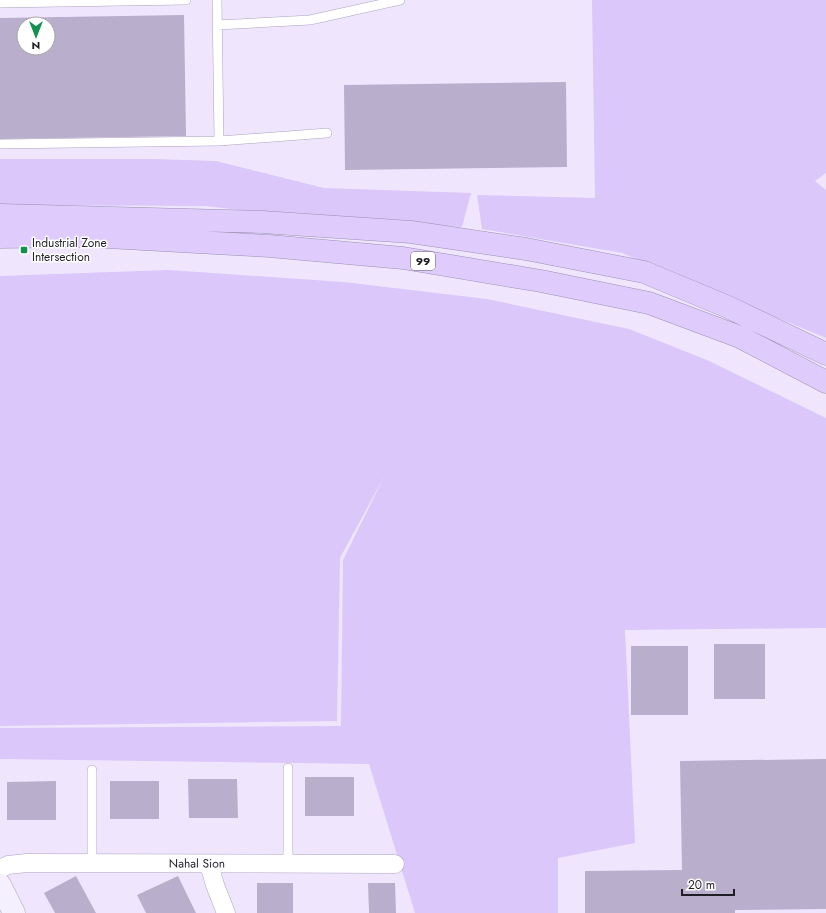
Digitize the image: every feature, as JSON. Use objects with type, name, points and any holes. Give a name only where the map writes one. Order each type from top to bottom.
[{"type":"highway","name":"99","points":[[0,215],[262,222],[411,232],[526,249],[644,272],[728,307],[826,354]]},
{"type":"highway","name":"99","points":[[0,237],[89,236],[269,246],[403,258],[541,281],[649,303],[740,337],[826,382]]},
{"type":"street","name":"Nahal Sion","points":[[0,869],[8,865],[27,863],[395,864]]},
{"type":"street","points":[[209,864],[215,886],[226,913]]},
{"type":"street","points":[[0,885],[14,913]]},
{"type":"lane","points":[[0,3],[186,0]]},
{"type":"lane","points":[[217,0],[219,141]]},
{"type":"lane","points":[[217,24],[310,20],[400,0]]},
{"type":"lane","points":[[0,144],[219,141],[327,133]]},
{"type":"lane","points":[[288,768],[288,864]]},
{"type":"lane","points":[[92,770],[92,863]]},
{"type":"shaded area","points":[[592,0],[826,0],[826,173],[815,181],[826,190],[826,338],[622,253],[482,229],[477,195],[595,198]]},
{"type":"shaded area","points":[[0,159],[155,159],[216,161],[324,188],[471,193],[462,227],[304,217],[205,206],[0,205]]},
{"type":"shaded area","points":[[168,270],[344,282],[487,299],[629,329],[707,360],[826,418],[826,628],[625,630],[635,843],[558,858],[558,913],[415,913],[369,764],[0,759],[0,728],[341,726],[343,560],[385,475],[340,558],[337,721],[0,726],[0,276]]},
{"type":"building","points":[[184,15],[186,136],[0,139],[0,18],[16,18],[16,56],[56,56],[56,17]]},
{"type":"building","points":[[566,82],[567,167],[345,170],[344,85]]},
{"type":"building","points":[[714,644],[765,644],[765,699],[714,699]]},
{"type":"building","points":[[631,646],[688,646],[688,715],[631,715]]},
{"type":"building","points":[[826,759],[826,909],[735,910],[735,913],[585,913],[585,871],[682,870],[680,761]]},
{"type":"building","points":[[305,777],[354,777],[354,816],[305,816]]},
{"type":"building","points":[[188,779],[237,779],[238,818],[189,818]]},
{"type":"building","points":[[56,781],[56,820],[7,820],[7,782]]},
{"type":"building","points":[[110,781],[159,781],[159,819],[110,819]]},
{"type":"building","points":[[76,876],[96,913],[55,913],[44,893]]},
{"type":"building","points":[[178,876],[196,913],[146,913],[137,895]]},
{"type":"building","points":[[257,883],[293,883],[293,913],[257,913]]},
{"type":"building","points":[[368,883],[395,883],[396,913],[369,913]]},
{"type":"place","name":"Industrial Zone Intersection","points":[[24,250]]}]
